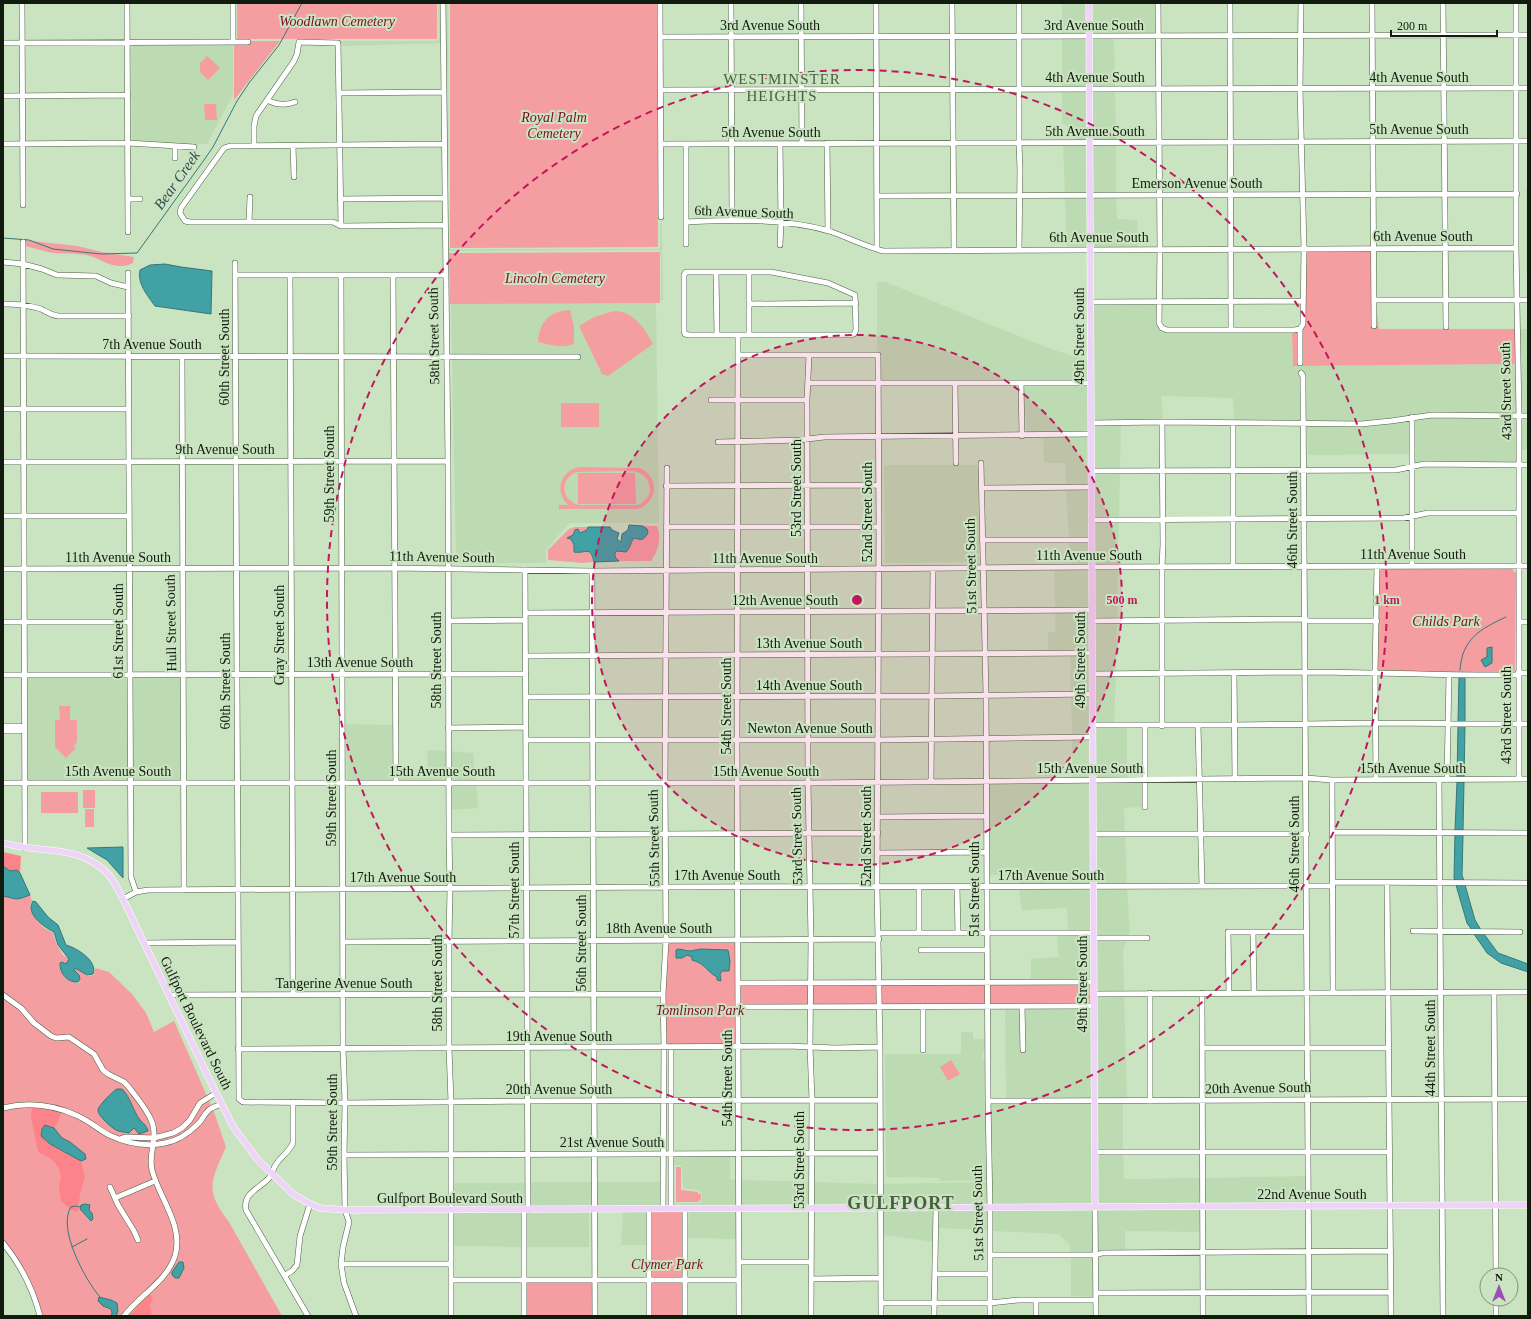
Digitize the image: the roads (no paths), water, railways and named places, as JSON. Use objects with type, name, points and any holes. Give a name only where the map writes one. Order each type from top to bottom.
[{"type":"main road","name":"49th Street South","points":[[1089,3],[1095,1207]]},
{"type":"main road","name":"Gulfport Boulevard South","points":[[3,843],[25,848],[71,852],[93,861],[107,873],[123,899],[234,1128],[250,1150],[272,1174],[293,1194],[310,1204],[332,1210],[1095,1207]]},
{"type":"main road","name":"22nd Avenue South","points":[[1095,1207],[1528,1205]]},
{"type":"street","points":[[22,3],[23,205]]},
{"type":"street","points":[[127,3],[128,232]]},
{"type":"street","points":[[233,3],[233,42]]},
{"type":"street","name":"58th Street South","points":[[443,3],[448,461],[451,1316]]},
{"type":"street","points":[[660,3],[662,144],[661,216]]},
{"type":"street","points":[[731,3],[732,220]]},
{"type":"street","points":[[802,3],[802,144]]},
{"type":"street","points":[[876,3],[878,196],[877,249]]},
{"type":"street","points":[[952,3],[954,250]]},
{"type":"street","points":[[1019,3],[1020,250]]},
{"type":"street","points":[[1158,3],[1160,195],[1159,324],[1162,328],[1167,330],[1300,329]]},
{"type":"street","points":[[1230,3],[1231,330]]},
{"type":"street","points":[[1300,363],[1300,329],[1303,324],[1304,249],[1304,195],[1300,89],[1301,3]]},
{"type":"street","points":[[1372,3],[1374,326]]},
{"type":"street","points":[[1443,3],[1446,326]]},
{"type":"street","name":"43rd Street South","points":[[1516,3],[1516,248],[1519,416],[1518,779]]},
{"type":"street","name":"3rd Avenue South","points":[[661,37],[1229,37],[1528,35]]},
{"type":"street","points":[[3,43],[248,42]]},
{"type":"street","points":[[254,146],[254,126],[256,116],[294,61],[299,42],[338,42],[340,226]]},
{"type":"street","name":"4th Avenue South","points":[[661,90],[1528,88]]},
{"type":"street","points":[[339,93],[444,92]]},
{"type":"street","points":[[3,96],[128,95]]},
{"type":"street","points":[[267,100],[279,105],[295,102]]},
{"type":"street","name":"5th Avenue South","points":[[662,144],[1528,141]]},
{"type":"street","points":[[3,144],[128,143],[194,147]]},
{"type":"street","points":[[444,144],[339,144],[224,148],[180,213],[186,221],[190,222],[333,222],[340,226],[445,225]]},
{"type":"street","points":[[686,144],[686,244]]},
{"type":"street","points":[[780,144],[780,245]]},
{"type":"street","points":[[827,144],[828,231]]},
{"type":"street","points":[[293,146],[294,177]]},
{"type":"street","points":[[175,147],[175,158]]},
{"type":"street","name":"Emerson Avenue South","points":[[878,196],[1517,194]]},
{"type":"street","points":[[249,222],[250,197]]},
{"type":"street","points":[[340,199],[445,198]]},
{"type":"street","points":[[128,199],[140,199]]},
{"type":"street","name":"6th Avenue South","points":[[686,222],[732,220],[781,222],[828,231],[883,251],[1516,248]]},
{"type":"street","points":[[23,242],[25,848]]},
{"type":"street","points":[[3,262],[23,264],[57,275],[96,276],[111,283],[128,287]]},
{"type":"street","name":"60th Street South","points":[[235,263],[239,1099]]},
{"type":"street","points":[[686,272],[749,272],[771,272],[806,278],[828,283],[855,295],[856,330],[854,334],[686,334],[684,331],[684,275],[686,272]]},
{"type":"street","points":[[716,272],[717,335]]},
{"type":"street","points":[[749,272],[749,335]]},
{"type":"street","name":"61st Street South","points":[[128,273],[131,878],[136,892]]},
{"type":"street","points":[[236,275],[445,275]]},
{"type":"street","name":"Gray Street South","points":[[290,275],[293,995]]},
{"type":"street","name":"59th Street South","points":[[341,275],[343,1048],[345,1103],[345,1210],[349,1227],[343,1247],[341,1264],[344,1283],[356,1316]]},
{"type":"street","points":[[394,275],[396,782]]},
{"type":"street","points":[[1374,300],[1528,300]]},
{"type":"street","points":[[1091,302],[1303,301]]},
{"type":"street","points":[[3,304],[23,304],[28,307],[42,310],[50,315],[58,316],[129,316]]},
{"type":"street","points":[[749,304],[856,304]]},
{"type":"street","name":"54th Street South","points":[[738,335],[739,1316]]},
{"type":"street","points":[[738,355],[809,355]]},
{"type":"street","name":"52nd Street South","points":[[809,355],[878,355],[879,817],[877,887],[879,939],[881,1316]]},
{"type":"street","name":"53rd Street South","points":[[809,355],[809,383],[807,400],[809,697],[808,783],[811,939],[810,1047],[812,1100],[812,1208],[810,1262],[811,1316]]},
{"type":"street","name":"7th Avenue South","points":[[3,356],[578,357]]},
{"type":"street","name":"Hull Street South","points":[[182,357],[184,890]]},
{"type":"street","name":"46th Street South","points":[[1301,373],[1303,379],[1304,423],[1307,834],[1306,886],[1310,1206],[1309,1316]]},
{"type":"street","points":[[809,383],[1091,383]]},
{"type":"street","points":[[955,383],[956,463]]},
{"type":"street","points":[[1022,383],[1022,436]]},
{"type":"street","points":[[711,400],[807,400]]},
{"type":"street","points":[[3,409],[129,409]]},
{"type":"street","points":[[1091,423],[1232,422],[1361,424],[1432,415],[1528,416]]},
{"type":"street","points":[[1412,418],[1412,566]]},
{"type":"street","points":[[1162,422],[1162,726]]},
{"type":"street","points":[[1232,422],[1233,567]]},
{"type":"street","points":[[718,442],[808,440],[824,437],[1022,436],[1091,434]]},
{"type":"street","name":"9th Avenue South","points":[[3,462],[448,461]]},
{"type":"street","name":"51st Street South","points":[[981,463],[986,695],[985,738],[990,1316]]},
{"type":"street","points":[[1092,471],[1396,470],[1424,464],[1528,465]]},
{"type":"street","name":"55th Street South","points":[[663,1209],[663,994],[666,940],[665,740],[667,468]]},
{"type":"street","points":[[666,486],[879,485]]},
{"type":"street","points":[[982,488],[1092,487]]},
{"type":"street","points":[[1092,520],[1404,518],[1428,513],[1519,513]]},
{"type":"street","points":[[3,516],[129,516]]},
{"type":"street","points":[[666,527],[808,528],[879,526]]},
{"type":"street","points":[[982,540],[1092,540]]},
{"type":"street","points":[[1376,780],[1375,673],[1377,566]]},
{"type":"street","name":"11th Avenue South","points":[[3,569],[448,568],[592,571],[1092,567],[1528,566]]},
{"type":"street","points":[[931,781],[933,569]]},
{"type":"street","name":"57th Street South","points":[[524,1316],[528,1154],[525,570]]},
{"type":"street","name":"56th Street South","points":[[592,571],[595,1316]]},
{"type":"street","name":"12th Avenue South","points":[[525,613],[1092,610]]},
{"type":"street","points":[[1092,621],[1305,619],[1308,621],[1377,621]]},
{"type":"street","points":[[448,621],[526,620]]},
{"type":"street","points":[[3,622],[130,622]]},
{"type":"street","points":[[1519,622],[1528,622]]},
{"type":"street","name":"13th Avenue South","points":[[526,656],[1092,653]]},
{"type":"street","points":[[1092,674],[1406,672],[1449,675],[1528,673]]},
{"type":"street","points":[[1234,673],[1235,779]]},
{"type":"street","name":"13th Avenue South","points":[[3,675],[526,674]]},
{"type":"street","points":[[1447,780],[1449,675]]},
{"type":"street","name":"14th Avenue South","points":[[526,697],[809,697],[1093,694]]},
{"type":"street","points":[[1093,725],[1162,726],[1375,723],[1528,724]]},
{"type":"street","points":[[1198,725],[1202,886]]},
{"type":"street","points":[[3,726],[20,726],[24,728]]},
{"type":"street","points":[[1145,726],[1145,807]]},
{"type":"street","points":[[448,728],[526,727]]},
{"type":"street","points":[[3,731],[20,731],[24,728]]},
{"type":"street","name":"Newton Avenue South","points":[[526,740],[878,740],[932,738],[1093,737]]},
{"type":"street","name":"15th Avenue South","points":[[3,783],[808,783],[1306,778],[1332,780],[1528,779]]},
{"type":"street","points":[[1332,780],[1333,993]]},
{"type":"street","name":"44th Street South","points":[[1439,780],[1443,1316]]},
{"type":"street","points":[[879,817],[986,816]]},
{"type":"street","points":[[1332,832],[1528,833]]},
{"type":"street","points":[[449,835],[878,833]]},
{"type":"street","points":[[1093,834],[1307,834]]},
{"type":"street","points":[[878,853],[986,852]]},
{"type":"street","points":[[1387,882],[1391,1316]]},
{"type":"street","name":"17th Avenue South","points":[[123,899],[136,892],[148,890],[666,887],[810,888],[1306,886],[1387,882],[1528,882]]},
{"type":"street","points":[[919,887],[919,932]]},
{"type":"street","points":[[957,887],[958,933]]},
{"type":"street","points":[[1413,931],[1520,932]]},
{"type":"street","points":[[878,933],[919,932],[1147,938]]},
{"type":"street","points":[[1228,993],[1228,932],[1307,932]]},
{"type":"street","points":[[1253,932],[1254,993]]},
{"type":"street","name":"18th Avenue South","points":[[343,942],[879,939]]},
{"type":"street","points":[[144,943],[238,942]]},
{"type":"street","points":[[921,950],[987,950]]},
{"type":"street","points":[[739,983],[1094,982]]},
{"type":"street","points":[[1094,994],[1389,994],[1528,992]]},
{"type":"street","points":[[1150,993],[1150,1101]]},
{"type":"street","points":[[1202,993],[1203,1316]]},
{"type":"street","points":[[1494,993],[1496,1267]]},
{"type":"street","name":"Tangerine Avenue South","points":[[169,995],[663,994]]},
{"type":"street","points":[[3,995],[21,1008],[34,1023],[51,1036],[56,1038],[69,1037],[94,1054],[103,1070],[124,1082],[149,1115],[153,1124],[154,1141],[151,1168],[176,1230],[177,1239],[174,1256],[170,1266],[124,1316]]},
{"type":"street","points":[[922,1050],[923,1006]]},
{"type":"street","points":[[1022,1006],[1023,1050]]},
{"type":"street","points":[[739,1007],[1094,1006]]},
{"type":"street","points":[[671,1047],[671,1209]]},
{"type":"street","name":"19th Avenue South","points":[[238,1049],[880,1047]]},
{"type":"street","points":[[1202,1048],[1389,1048]]},
{"type":"street","points":[[154,1141],[178,1131],[190,1120],[200,1103],[216,1093]]},
{"type":"street","name":"20th Avenue South","points":[[239,1099],[243,1102],[345,1103],[594,1100],[880,1100]]},
{"type":"street","name":"20th Avenue South","points":[[988,1101],[1528,1099]]},
{"type":"street","points":[[293,1102],[293,1143],[274,1168],[272,1174],[250,1195],[245,1203],[245,1207],[308,1316]]},
{"type":"street","points":[[3,1108],[24,1105],[51,1107],[66,1111],[79,1117],[109,1135],[120,1138],[125,1137],[167,1143],[182,1137],[200,1122],[208,1110],[222,1104]]},
{"type":"street","points":[[168,1135],[178,1131]]},
{"type":"street","points":[[1095,1152],[1390,1152]]},
{"type":"street","name":"21st Avenue South","points":[[344,1155],[880,1153]]},
{"type":"street","points":[[116,1198],[156,1181]]},
{"type":"street","points":[[110,1187],[121,1211],[138,1240]]},
{"type":"street","points":[[285,1275],[292,1271],[297,1265],[300,1236],[310,1204]]},
{"type":"street","name":"49th Street South","points":[[1095,1207],[1096,1316]]},
{"type":"street","points":[[934,1316],[936,1208]]},
{"type":"street","points":[[649,1209],[649,1316]]},
{"type":"street","points":[[685,1209],[685,1316]]},
{"type":"street","points":[[3,1243],[30,1284],[40,1316]]},
{"type":"street","points":[[990,1255],[1391,1251]]},
{"type":"street","points":[[738,1262],[810,1262]]},
{"type":"street","points":[[341,1264],[451,1264]]},
{"type":"street","points":[[935,1274],[990,1274]]},
{"type":"street","points":[[811,1279],[881,1278]]},
{"type":"street","points":[[451,1280],[738,1280]]},
{"type":"street","points":[[1096,1293],[1391,1292]]},
{"type":"street","points":[[881,1303],[990,1303],[1019,1300],[1096,1300]]},
{"type":"street","points":[[1036,1300],[1036,1316]]},
{"type":"water","points":[[165,264],[212,271],[211,314],[155,306],[141,284],[139,275],[140,270],[150,265]]},
{"type":"water","points":[[629,525],[643,526],[647,529],[648,533],[642,539],[634,538],[626,552],[617,551],[615,553],[615,557],[619,561],[594,562],[591,554],[587,551],[574,552],[574,545],[571,539],[567,538],[573,535],[575,530],[578,529],[580,533],[587,530],[588,527],[610,527],[612,530],[619,533],[617,539],[621,542],[622,534],[628,530]]},
{"type":"water","points":[[1492,647],[1492,663],[1485,667],[1481,660],[1487,657],[1487,648]]},
{"type":"water","points":[[1459,677],[1465,677],[1465,722],[1458,722]]},
{"type":"water","points":[[1458,726],[1465,726],[1464,778],[1457,778]]},
{"type":"water","points":[[1457,782],[1464,782],[1463,830],[1455,830]]},
{"type":"water","points":[[1455,834],[1463,835],[1462,875],[1464,881],[1455,881],[1454,878]]},
{"type":"water","points":[[123,847],[123,878],[107,860],[87,848]]},
{"type":"water","points":[[3,866],[10,871],[17,870],[20,873],[30,895],[16,899],[3,896]]},
{"type":"water","points":[[1456,885],[1465,885],[1475,920],[1481,930],[1472,930],[1467,923]]},
{"type":"water","points":[[33,901],[36,902],[48,917],[58,925],[66,945],[81,952],[90,960],[94,969],[93,974],[87,975],[75,968],[74,970],[79,975],[80,979],[78,982],[71,981],[65,977],[61,970],[60,963],[62,962],[66,964],[69,959],[58,945],[54,932],[45,927],[33,915],[31,906]]},
{"type":"water","points":[[1474,934],[1484,934],[1498,953],[1528,964],[1528,972],[1501,963],[1487,953]]},
{"type":"water","points":[[701,949],[728,950],[730,961],[729,971],[722,971],[720,974],[721,981],[717,980],[717,977],[703,966],[692,960],[692,957],[687,955],[682,958],[676,958],[676,950],[690,951]]},
{"type":"water","points":[[117,1089],[122,1089],[125,1093],[148,1131],[139,1134],[134,1128],[129,1133],[118,1131],[102,1118],[98,1112],[100,1105]]},
{"type":"water","points":[[45,1125],[54,1128],[62,1138],[70,1142],[85,1154],[86,1159],[81,1161],[50,1144],[41,1136],[42,1129]]},
{"type":"water","points":[[81,1205],[90,1205],[89,1210],[92,1213],[93,1219],[91,1221],[80,1209]]},
{"type":"water","points":[[179,1262],[183,1262],[184,1268],[179,1278],[175,1278],[172,1275],[172,1272]]},
{"type":"water","points":[[99,1297],[117,1303],[118,1311],[116,1316],[111,1316],[111,1309],[103,1306],[98,1301]]},
{"type":"waterway","name":"Bear Creek","points":[[3,238],[29,240],[53,249],[101,254],[137,253],[213,147],[237,101],[279,45],[302,3]]},
{"type":"waterway","points":[[1460,670],[1464,650],[1474,636],[1488,626],[1506,617]]},
{"type":"waterway","points":[[80,1207],[71,1207],[68,1216],[70,1240],[87,1279],[100,1297]]},
{"type":"waterway","points":[[72,1247],[87,1239]]},
{"type":"district","name":"WESTMINSTER HEIGHTS","points":[[782,88]]},
{"type":"district","name":"GULFPORT","points":[[901,1203]]},
{"type":"park label","name":"Woodlawn Cemetery","points":[[337,21]]},
{"type":"park label","name":"Royal Palm Cemetery","points":[[554,126]]},
{"type":"park label","name":"Lincoln Cemetery","points":[[555,278]]},
{"type":"park label","name":"Childs Park","points":[[1446,621]]},
{"type":"park label","name":"Tomlinson Park","points":[[700,1010]]},
{"type":"park label","name":"Clymer Park","points":[[667,1264]]}]
